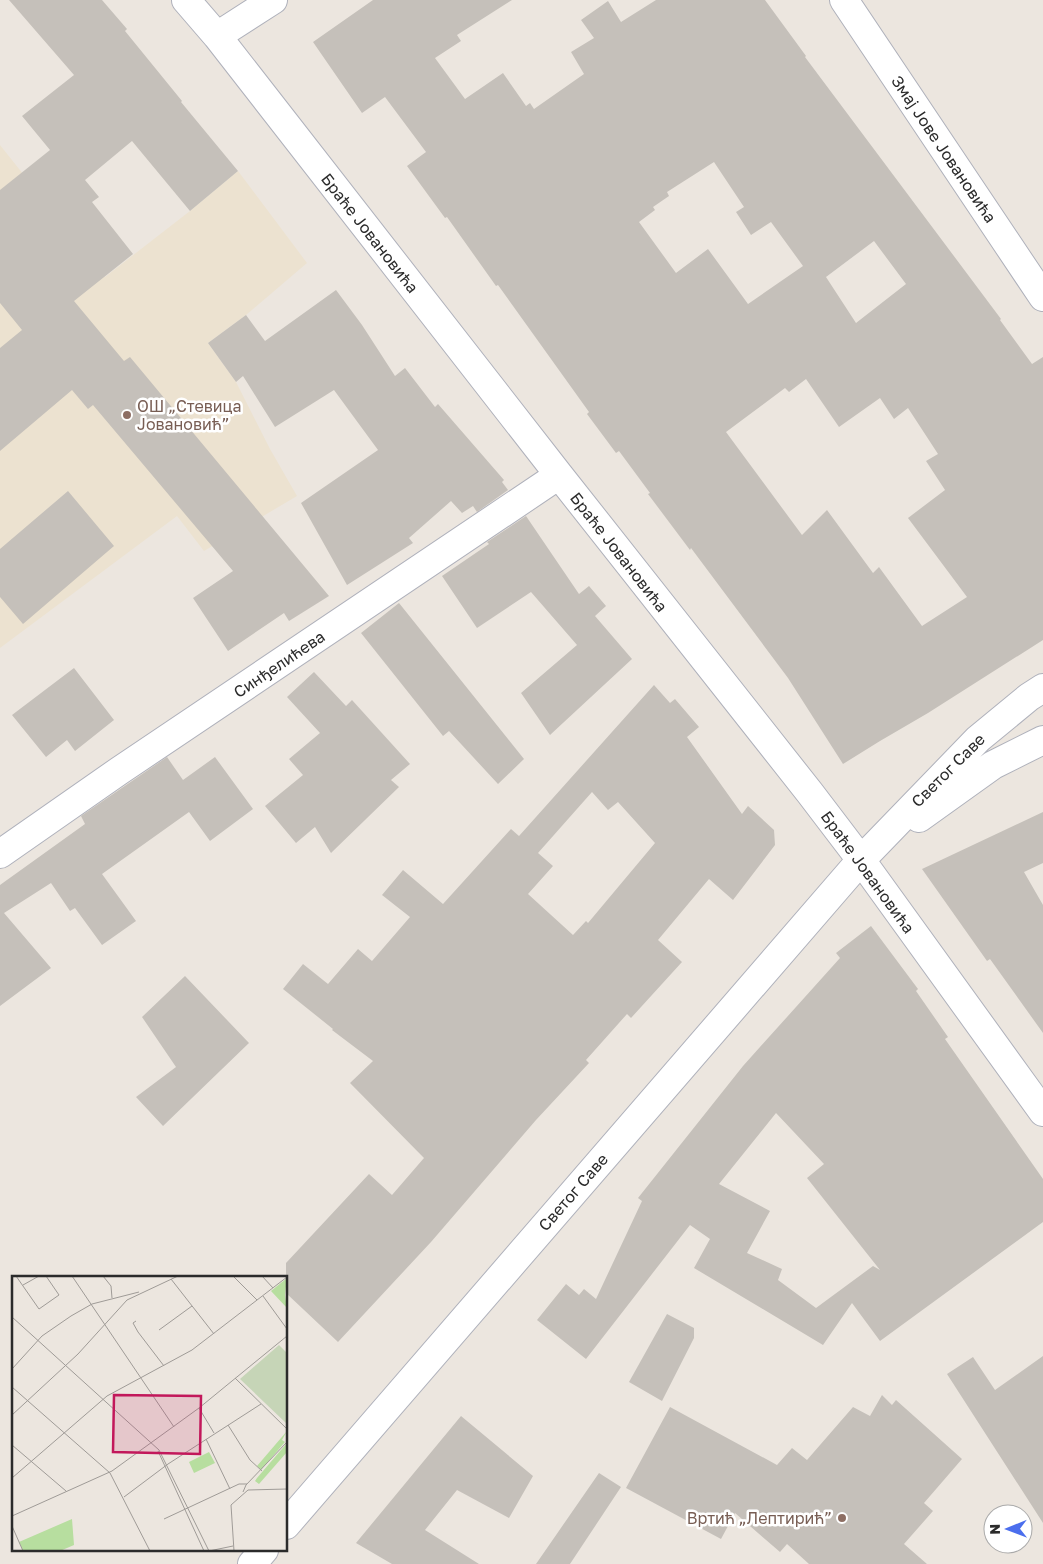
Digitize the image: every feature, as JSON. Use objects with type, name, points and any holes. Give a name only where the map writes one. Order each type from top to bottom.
[{"type":"street","name":"Браће Јовановића","points":[[186,0],[217,36],[559,476],[810,793],[861,860],[1043,1112]]},
{"type":"street","points":[[217,36],[272,0]]},
{"type":"street","name":"Змај Јове Јовановића","points":[[844,0],[1043,297]]},
{"type":"street","name":"Синђелићева","points":[[0,854],[119,771],[559,476]]},
{"type":"street","name":"Светог Саве","points":[[288,1523],[861,860],[978,739],[1029,697],[1043,688]]},
{"type":"street","name":"Светог Саве","points":[[861,860],[993,765],[1043,740]]},
{"type":"street","points":[[252,1564],[262,1552]]},
{"type":"shaded area","name":"ОШ „Стевица Јовановић”","points":[[0,145],[105,277],[238,171],[307,263],[246,315],[208,343],[236,382],[270,449],[297,496],[204,551],[177,516],[0,648]]},
{"type":"building","points":[[9,0],[102,0],[127,29],[125,31],[181,102],[238,171],[190,211],[132,141],[85,180],[99,197],[92,202],[133,254],[74,301],[124,361],[130,357],[329,596],[289,621],[284,613],[228,651],[193,598],[233,571],[93,405],[88,409],[72,390],[0,451],[0,348],[22,330],[0,303],[0,190],[50,150],[22,116],[74,75]]},
{"type":"building","points":[[373,0],[512,0],[457,35],[461,41],[435,58],[465,99],[503,73],[526,106],[530,103],[534,109],[584,74],[571,52],[594,38],[581,20],[608,1],[621,22],[656,0],[765,0],[805,57],[1001,319],[1032,364],[1043,357],[1043,640],[843,764],[788,678],[691,548],[690,550],[648,494],[650,493],[619,451],[616,453],[498,285],[496,286],[447,217],[445,218],[407,166],[426,152],[385,97],[362,113],[313,42]],"holes":[[[714,162],[744,207],[736,212],[751,235],[771,222],[803,266],[748,304],[708,249],[676,273],[639,222],[655,210],[653,207],[669,196],[667,192]],[[874,241],[906,284],[856,323],[826,277]],[[806,379],[839,427],[880,398],[894,419],[908,408],[938,454],[926,461],[945,490],[908,518],[967,597],[922,626],[879,567],[873,573],[827,510],[802,535],[726,432],[785,388],[789,392]]]},
{"type":"building","points":[[336,290],[362,325],[395,376],[405,368],[435,407],[438,404],[504,480],[502,482],[508,490],[477,512],[473,506],[462,513],[451,501],[409,538],[413,543],[347,585],[301,503],[378,450],[334,390],[275,427],[243,376],[236,382],[208,343],[246,315],[265,341]]},
{"type":"building","points":[[68,491],[114,546],[23,624],[0,597],[0,549]]},
{"type":"building","points":[[526,516],[579,594],[589,586],[606,606],[595,616],[632,659],[550,735],[521,693],[577,645],[531,592],[477,628],[442,576],[489,544],[487,542]]},
{"type":"building","points":[[399,603],[524,759],[498,784],[449,731],[443,736],[361,633]]},
{"type":"building","points":[[74,668],[114,720],[75,751],[67,740],[46,757],[12,715]]},
{"type":"building","points":[[314,672],[346,706],[352,700],[410,764],[391,780],[399,787],[331,853],[315,827],[296,843],[265,806],[303,775],[289,759],[320,733],[287,697]]},
{"type":"building","points":[[654,685],[670,703],[675,699],[699,727],[687,737],[742,814],[748,806],[774,830],[775,845],[733,900],[709,879],[658,940],[682,962],[631,1018],[627,1014],[586,1060],[589,1063],[536,1120],[431,1242],[338,1342],[288,1295],[286,1263],[369,1174],[392,1195],[424,1158],[350,1083],[373,1061],[283,989],[303,964],[328,984],[358,949],[372,961],[410,917],[382,895],[403,870],[443,904],[511,829],[519,836]],"holes":[[[592,792],[608,810],[618,802],[655,843],[588,923],[586,921],[573,935],[528,894],[553,866],[538,853]]]},
{"type":"building","points":[[167,757],[183,780],[215,757],[253,809],[210,841],[189,812],[102,874],[136,921],[102,945],[75,908],[70,911],[51,883],[4,913],[51,968],[0,1006],[0,885],[85,824],[81,816]]},
{"type":"building","points":[[1043,812],[1043,863],[1024,872],[1043,905],[1043,1033],[990,959],[987,961],[922,869]]},
{"type":"building","points":[[871,926],[918,989],[916,991],[948,1037],[945,1039],[1043,1179],[1043,1222],[880,1341],[852,1303],[823,1345],[694,1268],[710,1239],[690,1225],[586,1359],[537,1320],[566,1284],[579,1295],[584,1289],[596,1299],[642,1201],[638,1198],[743,1066],[840,958],[836,953]],"holes":[[[776,1113],[824,1164],[807,1178],[880,1270],[873,1266],[816,1308],[778,1280],[782,1269],[747,1253],[770,1211],[719,1184]]]},
{"type":"building","points":[[185,976],[249,1043],[163,1126],[136,1097],[176,1067],[142,1017]]},
{"type":"building","points":[[667,1314],[694,1328],[694,1338],[662,1401],[629,1382]]},
{"type":"building","points":[[1043,1356],[1043,1523],[1033,1507],[1033,1504],[1031,1504],[947,1374],[973,1357],[995,1390]]},
{"type":"building","points":[[882,1395],[892,1405],[896,1400],[962,1459],[924,1503],[933,1511],[904,1544],[927,1564],[809,1564],[787,1544],[780,1552],[735,1513],[721,1539],[626,1488],[670,1407],[777,1465],[792,1448],[807,1460],[853,1407],[870,1416]]},
{"type":"building","points":[[461,1416],[533,1476],[509,1518],[457,1490],[425,1530],[479,1564],[392,1564],[356,1543]]},
{"type":"building","points":[[599,1473],[621,1487],[570,1564],[536,1564]]},
{"type":"place","name":"ОШ „Стевица Јовановић”","points":[[127,415]]},
{"type":"place","name":"Вртић „Лептирић”","points":[[842,1518]]}]
